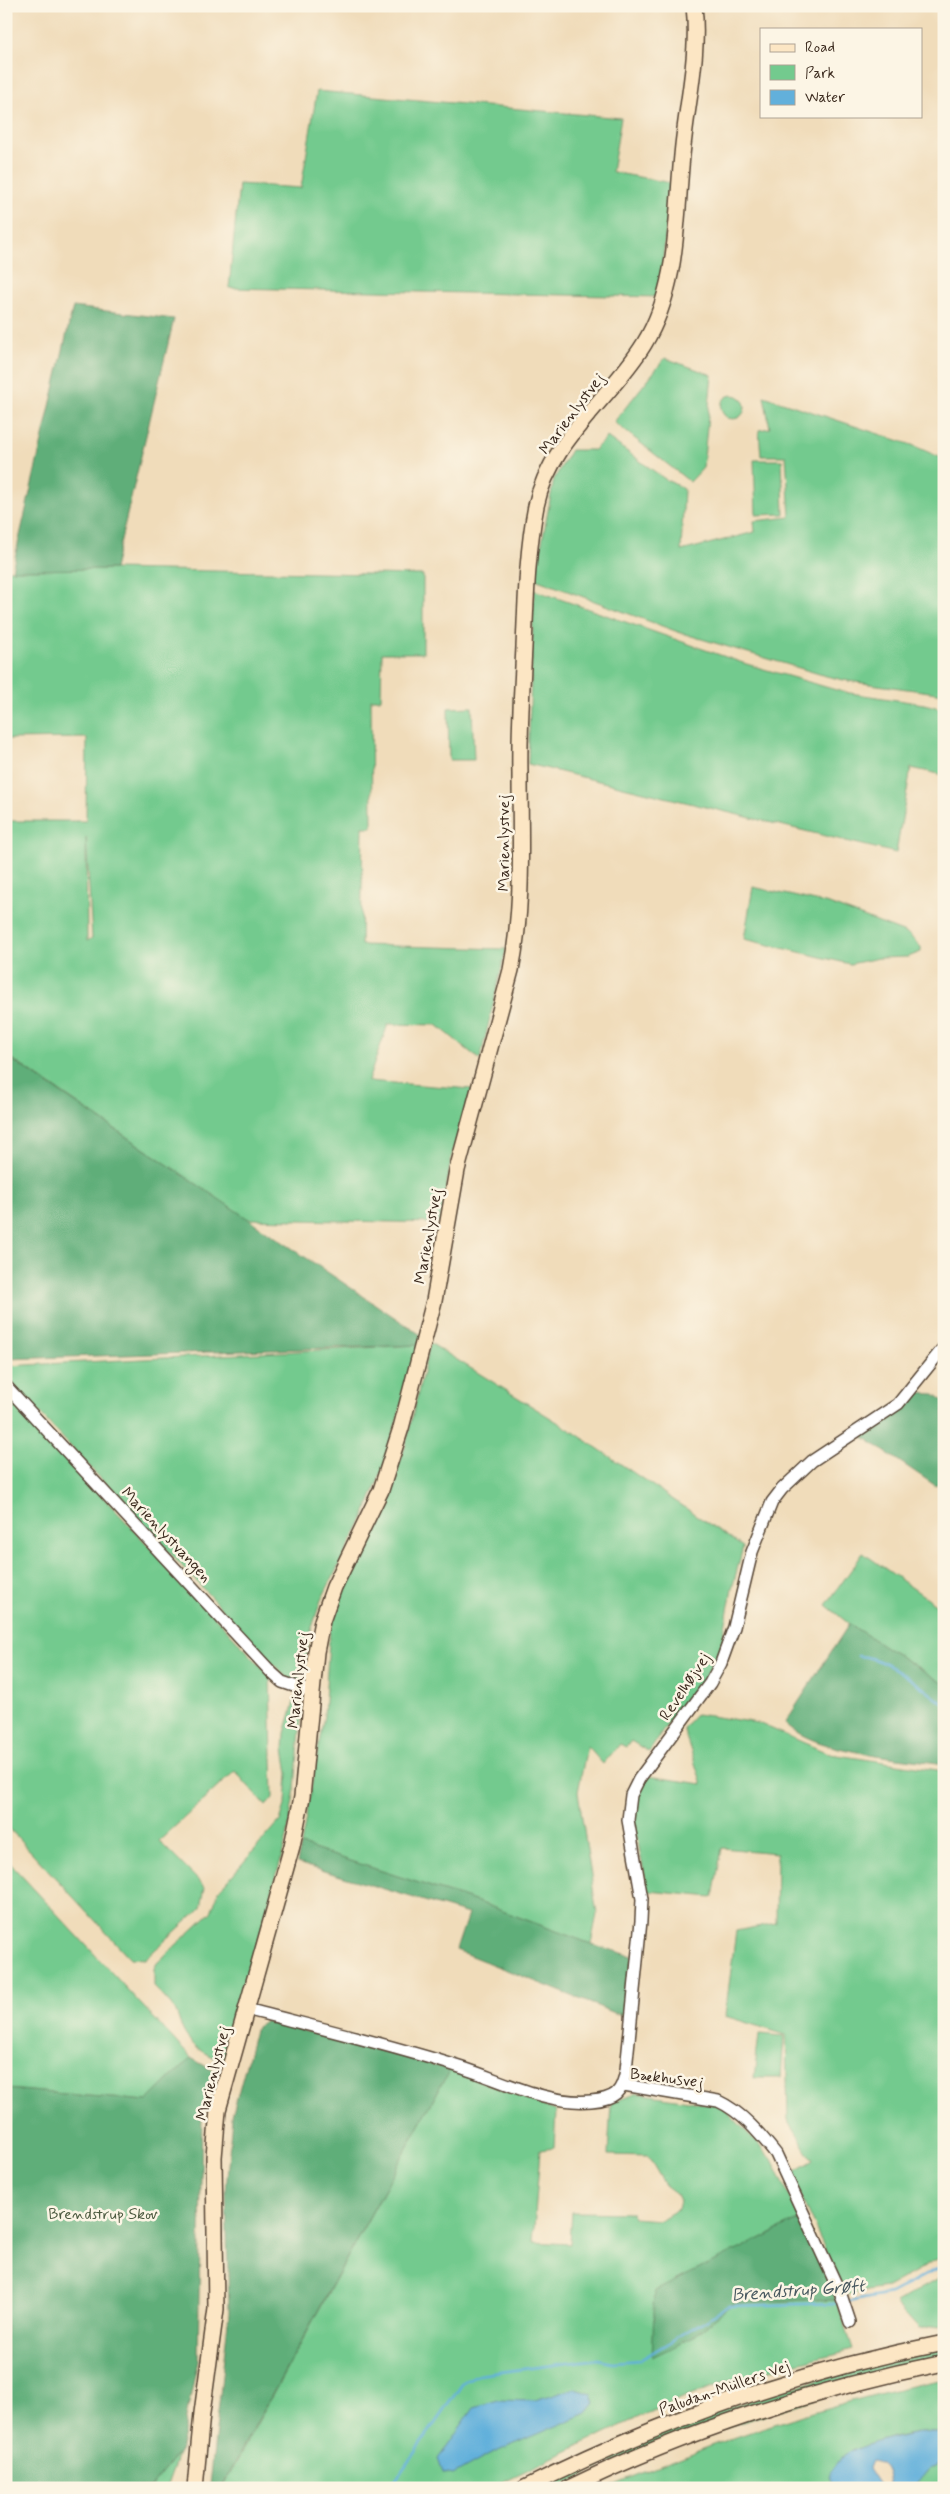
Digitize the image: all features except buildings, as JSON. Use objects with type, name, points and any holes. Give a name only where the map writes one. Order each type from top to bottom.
[{"type":"street","name":"Marienlystvej","points":[[195,2488],[202,2413],[216,2309],[215,2134],[222,2088],[270,1928],[302,1797],[312,1692],[322,1621],[334,1587],[381,1490],[403,1419],[434,1301],[457,1170],[508,980],[516,941],[522,860],[520,721],[526,605],[536,504],[542,483],[560,452],[634,359],[650,334],[664,301],[674,255],[683,140],[696,36],[694,6]]},
{"type":"street","name":"Revelhøjvej","points":[[624,2085],[642,1899],[628,1820],[631,1795],[639,1779],[710,1682],[721,1663],[729,1641],[752,1552],[772,1502],[782,1489],[812,1461],[898,1404],[944,1347]]},
{"type":"street","name":"Marienlystvangen","points":[[6,1386],[282,1682],[312,1692]]},
{"type":"street","name":"Bækhusvej","points":[[246,2009],[455,2066],[553,2098],[597,2100],[617,2093],[624,2085],[718,2101],[731,2107],[762,2136],[776,2154],[840,2294],[850,2322]]},
{"type":"street","name":"Paludan-Müllers Vej","points":[[525,2488],[580,2461],[728,2402],[803,2378],[944,2342]]},
{"type":"street","points":[[570,2488],[703,2432],[750,2415],[810,2396],[944,2363]]},
{"type":"green space","points":[[317,91],[621,118],[612,172],[671,183],[659,297],[229,288],[239,184],[301,188]]},
{"type":"green space","points":[[73,307],[174,319],[114,569],[12,570]]},
{"type":"green space","points":[[665,358],[712,375],[703,468],[690,482],[614,422]]},
{"type":"green space","points":[[733,395],[741,399],[745,407],[741,415],[733,419],[725,415],[721,407],[725,399]]},
{"type":"green space","points":[[764,396],[912,445],[944,459],[944,694],[848,681],[826,676],[678,632],[535,579],[554,479],[571,450],[594,450],[607,437],[665,479],[684,489],[681,551],[755,532],[754,521],[790,517],[786,456],[761,456],[759,430],[770,428]]},
{"type":"green space","points":[[754,460],[782,460],[784,514],[756,515]]},
{"type":"green space","points":[[114,569],[423,575],[423,653],[382,653],[381,699],[371,699],[372,827],[363,827],[361,945],[506,949],[480,1060],[437,1025],[388,1024],[368,1081],[472,1089],[452,1155],[440,1223],[248,1219],[6,1055],[6,821],[86,821],[87,738],[6,739],[6,570]],"holes":[[[86,837],[92,938],[87,941]]]},
{"type":"green space","points":[[534,590],[743,663],[843,692],[924,704],[944,709],[944,775],[911,768],[896,853],[528,764]]},
{"type":"green space","points":[[472,707],[474,760],[449,760],[448,708]]},
{"type":"green space","points":[[753,887],[829,904],[908,934],[921,947],[921,952],[908,957],[879,958],[850,964],[744,939]]},
{"type":"green space","points":[[6,1056],[421,1335],[419,1345],[6,1359]]},
{"type":"green space","points":[[430,1343],[575,1433],[743,1547],[732,1589],[721,1648],[699,1690],[669,1722],[649,1752],[631,1741],[626,1747],[620,1744],[603,1764],[587,1746],[578,1792],[597,1914],[591,1944],[481,1903],[301,1845],[324,1715],[330,1627],[341,1593],[387,1500],[405,1447]]},
{"type":"green space","points":[[419,1345],[383,1468],[365,1515],[321,1600],[311,1631],[301,1680],[291,1682],[6,1377],[6,1366]]},
{"type":"green space","points":[[6,1393],[270,1676],[273,1798],[266,1806],[235,1771],[159,1841],[205,1887],[201,1908],[145,1959],[130,1958],[6,1825]]},
{"type":"green space","points":[[913,1393],[935,1394],[944,1401],[944,1478],[936,1486],[862,1436],[893,1413]]},
{"type":"green space","points":[[863,1553],[941,1608],[944,1605],[944,1684],[849,1624],[826,1605]]},
{"type":"green space","points":[[849,1624],[944,1684],[944,1764],[838,1748],[817,1742],[785,1723]]},
{"type":"green space","points":[[296,1695],[302,1707],[295,1788],[287,1838],[229,2045],[224,2057],[211,2056],[193,2045],[185,2034],[175,2010],[154,1987],[154,1969],[157,1963],[211,1912],[219,1890],[280,1821],[286,1802],[288,1773],[284,1749],[285,1733]]},
{"type":"green space","points":[[696,1714],[758,1723],[830,1754],[944,1771],[944,2256],[887,2288],[846,2294],[790,2174],[813,2160],[788,2120],[786,2035],[725,2016],[736,1931],[776,1923],[777,1853],[722,1848],[713,1897],[648,1891],[635,1829],[634,1802],[647,1776],[702,1784],[683,1728]]},
{"type":"green space","points":[[301,1845],[481,1903],[591,1944],[632,1956],[625,2017],[456,1950],[468,1914],[297,1863]]},
{"type":"green space","points":[[6,1859],[191,2058],[147,2101],[6,2089]]},
{"type":"green space","points":[[265,2021],[450,2069],[221,2488],[210,2485],[229,2312],[226,2191],[232,2116],[256,2027]]},
{"type":"green space","points":[[759,2034],[784,2036],[781,2078],[754,2078]]},
{"type":"green space","name":"Brendstrup Skov","points":[[191,2058],[214,2071],[202,2117],[198,2360],[179,2452],[150,2488],[11,2488],[6,2480],[6,2089],[147,2101]]},
{"type":"green space","points":[[450,2069],[556,2111],[554,2148],[540,2150],[533,2242],[570,2244],[572,2212],[632,2213],[633,2218],[660,2220],[678,2209],[680,2201],[677,2194],[665,2185],[648,2156],[608,2155],[611,2103],[637,2093],[714,2105],[727,2111],[772,2159],[800,2219],[656,2291],[692,2338],[734,2303],[836,2299],[853,2349],[733,2379],[652,2411],[489,2488],[222,2488]]},
{"type":"green space","points":[[800,2219],[836,2299],[734,2303],[692,2338],[652,2357],[655,2291]]},
{"type":"green space","points":[[944,2275],[944,2324],[919,2329],[895,2303]]},
{"type":"green space","points":[[944,2349],[944,2358],[603,2466],[557,2488],[538,2488],[649,2438],[721,2410],[795,2387]]},
{"type":"green space","points":[[944,2379],[944,2432],[919,2432],[893,2437],[852,2451],[829,2477],[832,2488],[606,2488],[730,2439],[772,2425],[857,2400]]},
{"type":"green space","points":[[179,2452],[166,2488],[150,2488]]},
{"type":"green space","points":[[944,2461],[944,2488],[913,2488],[929,2469]]},
{"type":"water","points":[[575,2388],[592,2393],[595,2403],[587,2413],[489,2455],[453,2475],[443,2473],[438,2459],[474,2407],[498,2400],[535,2401]]},
{"type":"water","points":[[919,2432],[944,2432],[944,2461],[929,2469],[913,2488],[890,2488],[887,2474],[883,2467],[871,2461],[868,2468],[881,2488],[832,2488],[829,2476],[833,2466],[842,2458],[867,2445]]},
{"type":"waterway","points":[[858,1656],[892,1667],[944,1704]]},
{"type":"waterway","name":"Brendstrup Grøft","points":[[848,2302],[890,2294],[944,2265]]},
{"type":"waterway","name":"Brendstrup Grøft","points":[[390,2488],[463,2383],[478,2375],[598,2359],[613,2362],[640,2360],[729,2306],[840,2303]]}]
